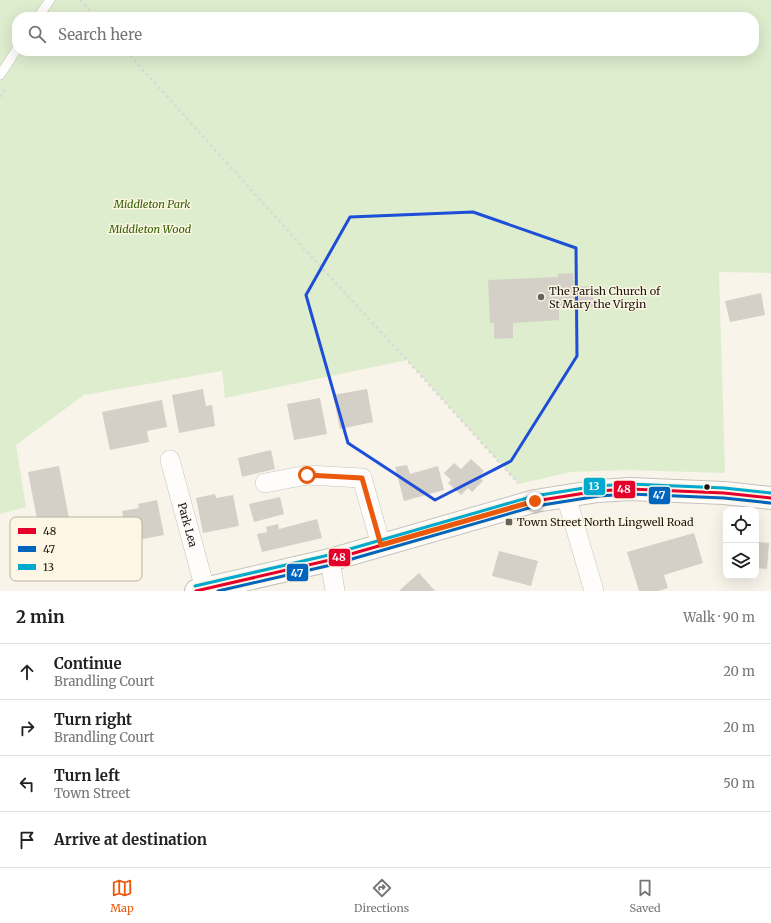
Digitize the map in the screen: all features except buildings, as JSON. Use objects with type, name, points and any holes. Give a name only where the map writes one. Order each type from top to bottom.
[{"type":"street","name":"Park Lea","points":[[170,460],[201,590]]},
{"type":"street","points":[[265,483],[307,475],[362,478],[381,545]]},
{"type":"street","points":[[201,590],[330,560],[535,501],[598,491],[630,489],[724,493],[771,498]]},
{"type":"street","points":[[566,496],[594,591]]},
{"type":"street","points":[[330,560],[335,591]]},
{"type":"lane","points":[[42,12],[50,0]]},
{"type":"lane","points":[[0,75],[12,56]]},
{"type":"path","points":[[80,0],[91,12]]},
{"type":"path","points":[[131,56],[535,501]]},
{"type":"highlighted area","points":[[473,212],[576,248],[577,356],[511,461],[435,500],[348,443],[306,295],[350,217]]},
{"type":"green space","name":"Middleton Wood","points":[[0,0],[771,0],[771,273],[719,272],[725,473],[627,470],[570,472],[519,484],[407,360],[225,398],[222,371],[84,395],[16,445],[26,507],[0,514]]},
{"type":"transit line","name":"13","points":[[195,586],[329,555],[534,496],[597,486],[630,484],[724,488],[771,493]]},
{"type":"transit line","name":"48","points":[[196,591],[330,560],[535,501],[598,491],[630,489],[724,493],[771,498]]},
{"type":"transit line","name":"47","points":[[218,591],[331,565],[536,506],[599,496],[630,494],[724,498],[770,503]]},
{"type":"place","name":"The Parish Church of St Mary the Virgin","points":[[541,297]]},
{"type":"place","name":"Town Street North Lingwell Road","points":[[509,522]]},
{"type":"route","points":[[307,475],[362,478],[381,545],[535,501]]},
{"type":"park label","name":"Middleton Park","points":[[152,204]]}]
